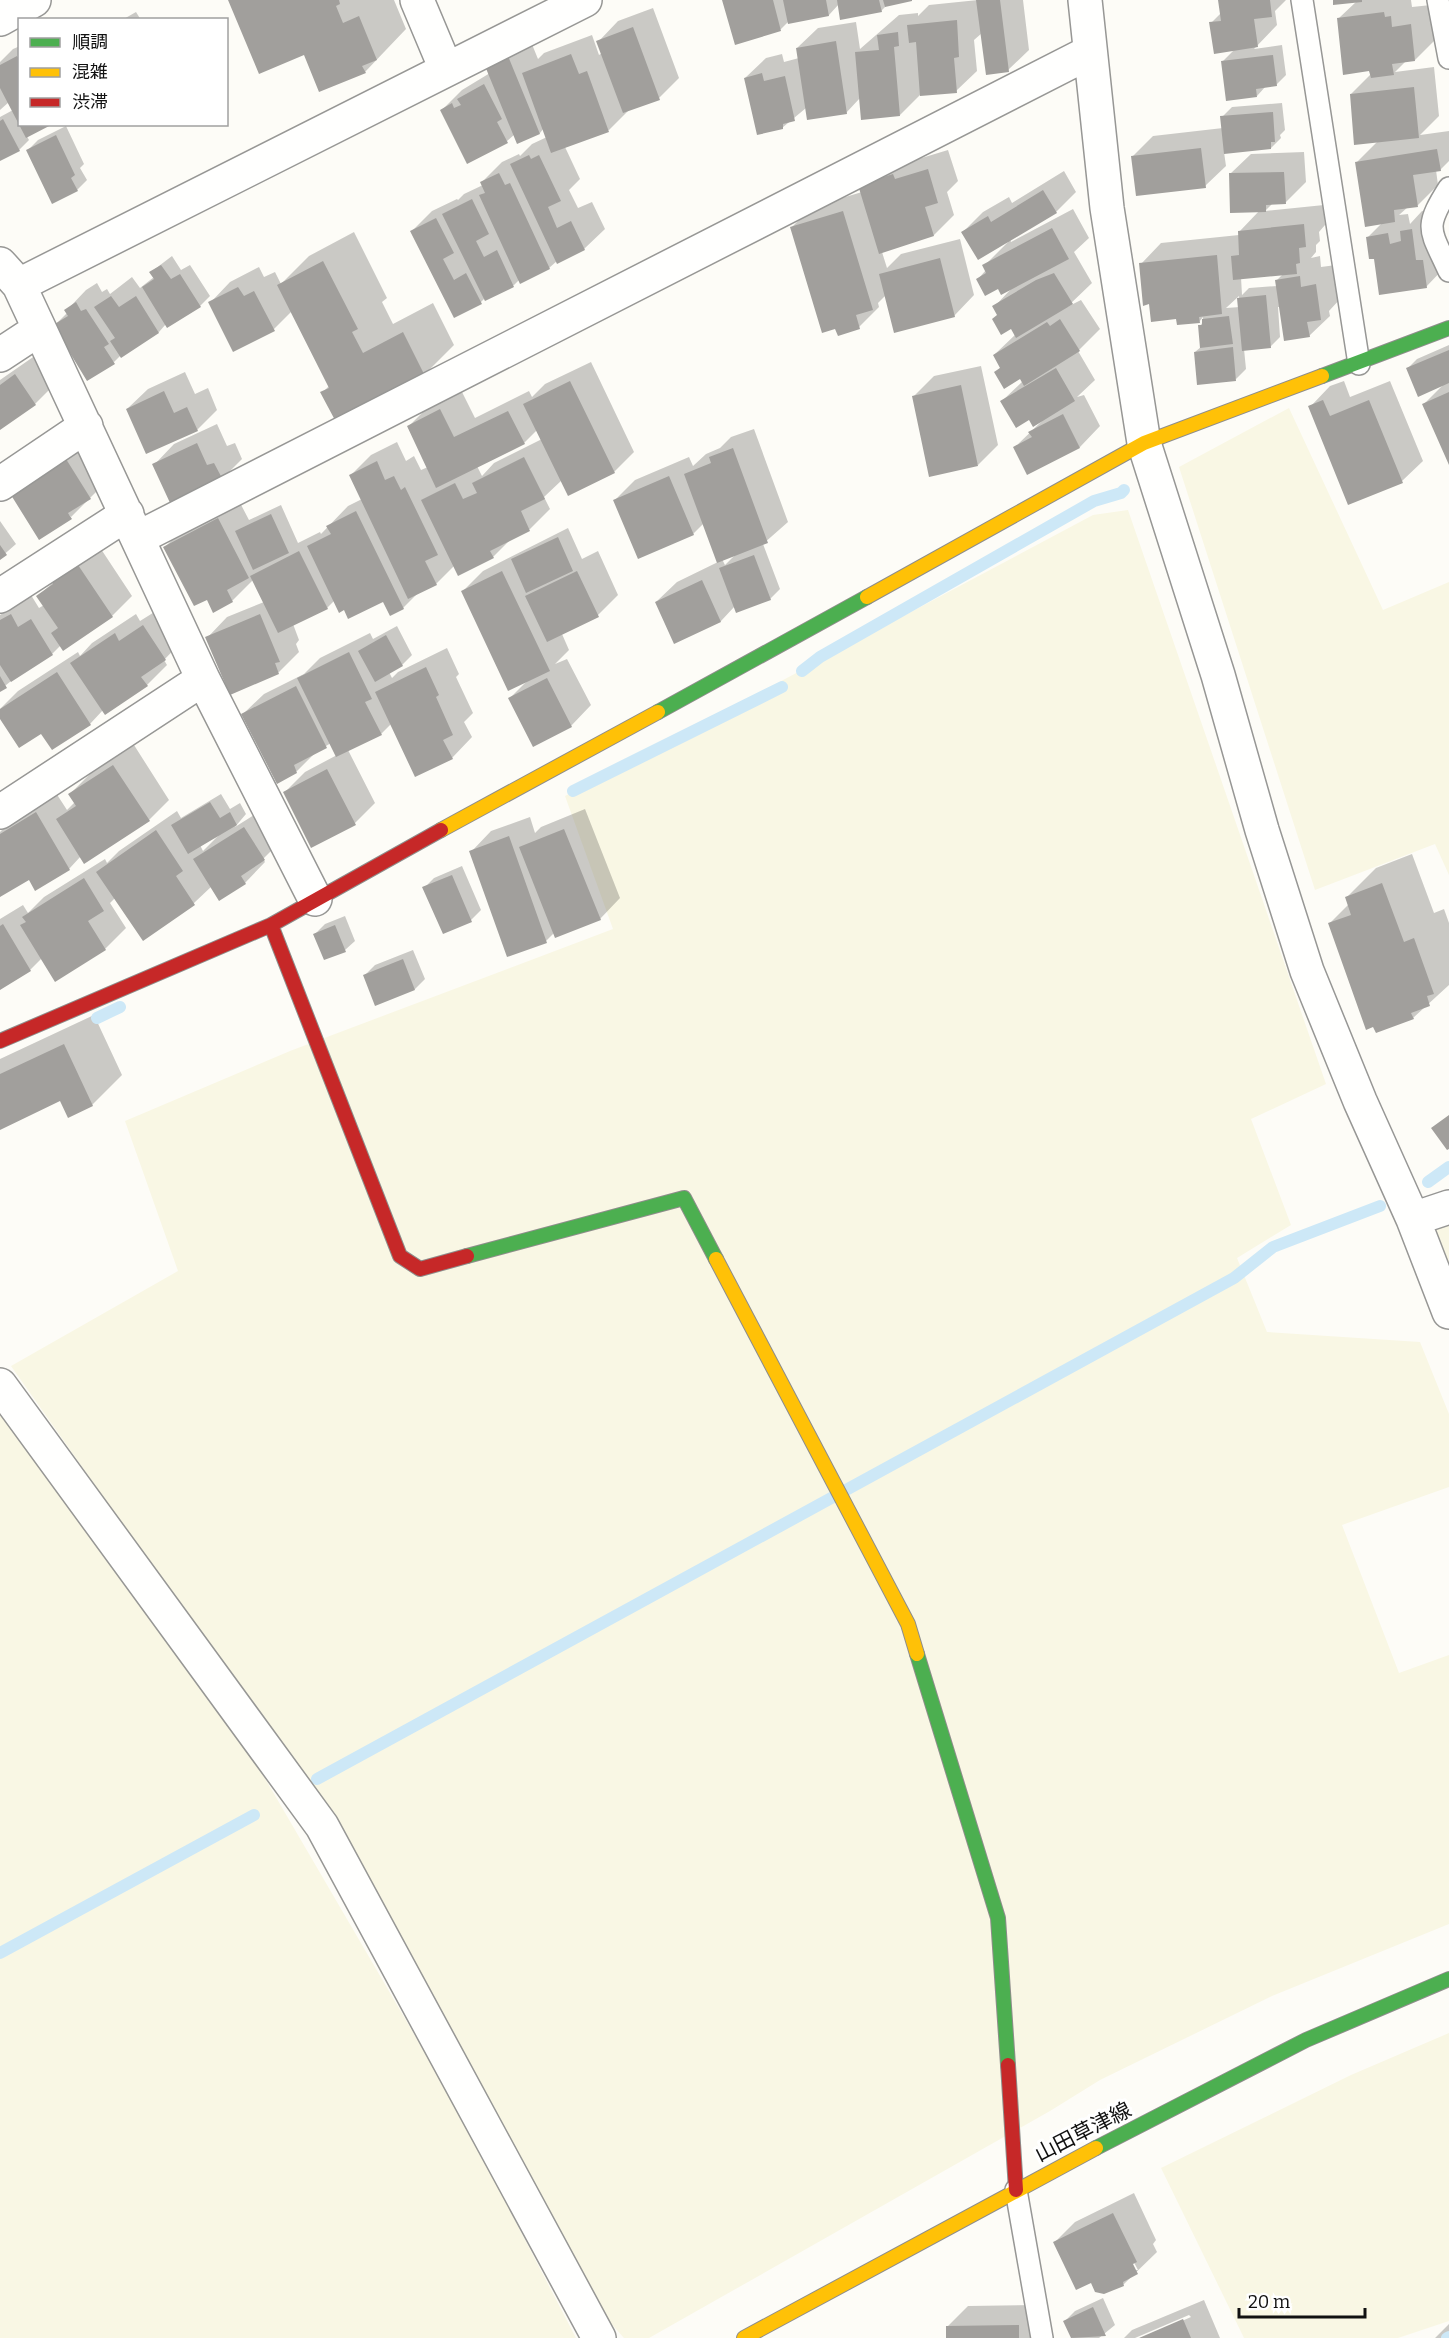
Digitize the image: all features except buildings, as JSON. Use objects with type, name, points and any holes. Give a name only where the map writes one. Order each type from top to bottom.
[{"type":"street","points":[[0,19],[34,0]]},
{"type":"street","points":[[417,0],[446,69]]},
{"type":"street","points":[[315,898],[203,679],[86,426],[9,274],[446,69],[585,0]]},
{"type":"street","points":[[1085,0],[1107,208],[1144,443],[1218,675],[1262,830],[1307,971],[1360,1101],[1413,1220],[1449,1312]]},
{"type":"street","points":[[0,596],[132,526],[1090,52]]},
{"type":"street","points":[[0,1041],[271,925],[315,898],[1028,509],[1144,443],[1359,364],[1449,328]]},
{"type":"street","points":[[0,356],[38,330]]},
{"type":"street","points":[[0,484],[86,426]]},
{"type":"street","points":[[0,812],[203,679]]},
{"type":"street","points":[[271,925],[400,1256],[420,1269],[684,1198],[908,1624],[998,1918],[1016,2190]]},
{"type":"street","points":[[1413,1220],[1449,1207]]},
{"type":"street","points":[[0,1385],[322,1826],[599,2338]]},
{"type":"street","name":"山田草津線","points":[[744,2338],[1016,2190],[1306,2040],[1449,1979]]},
{"type":"lane","points":[[1302,0],[1359,364]]},
{"type":"lane","points":[[1438,0],[1449,58]]},
{"type":"lane","points":[[1449,188],[1434,211],[1430,230],[1449,271]]},
{"type":"lane","points":[[1016,2190],[1042,2338]]},
{"type":"shaded area","points":[[1289,408],[1383,610],[1449,582],[1449,875],[1435,844],[1315,890],[1179,467]]},
{"type":"shaded area","points":[[1128,510],[1326,1084],[1251,1119],[1291,1225],[1237,1258],[1267,1332],[1420,1342],[1449,1414],[1449,1487],[1342,1525],[1399,1673],[1449,1655],[1449,1924],[1272,1996],[1100,2080],[1050,2111],[649,2338],[624,2338],[591,2301],[209,1647],[11,1366],[178,1271],[125,1121],[290,1051],[613,929],[565,796],[1093,515]]},
{"type":"shaded area","points":[[1449,1215],[1449,1264],[1435,1237],[1432,1221]]},
{"type":"shaded area","points":[[0,1402],[80,1509],[263,1775],[453,2101],[576,2338],[0,2338]]},
{"type":"shaded area","points":[[1449,2033],[1449,2321],[1398,2338],[1244,2338],[1161,2168],[1351,2075]]},
{"type":"waterway","points":[[802,671],[820,657],[1094,501],[1124,490]]},
{"type":"waterway","points":[[573,791],[782,687]]},
{"type":"waterway","points":[[97,1018],[120,1007]]},
{"type":"waterway","points":[[1428,1182],[1449,1167]]},
{"type":"waterway","points":[[317,1779],[1234,1278],[1273,1247],[1380,1206]]},
{"type":"waterway","points":[[0,1953],[254,1815]]},
{"type":"traffic: fast","points":[[1322,376],[1449,328]]},
{"type":"traffic: fast","points":[[658,712],[867,597]]},
{"type":"traffic: fast","points":[[467,1256],[684,1198],[716,1259]]},
{"type":"traffic: fast","points":[[917,1654],[998,1918],[1008,2065]]},
{"type":"traffic: fast","points":[[1096,2148],[1306,2040],[1449,1979]]},
{"type":"traffic: slow","points":[[867,597],[1144,443],[1322,376]]},
{"type":"traffic: slow","points":[[441,830],[658,712]]},
{"type":"traffic: slow","points":[[716,1259],[908,1624],[917,1654]]},
{"type":"traffic: slow","points":[[744,2338],[1096,2148]]},
{"type":"traffic: jam","points":[[0,1041],[271,925],[441,830]]},
{"type":"traffic: jam","points":[[271,925],[400,1256],[420,1269],[467,1256]]},
{"type":"traffic: jam","points":[[1008,2065],[1016,2190]]}]
